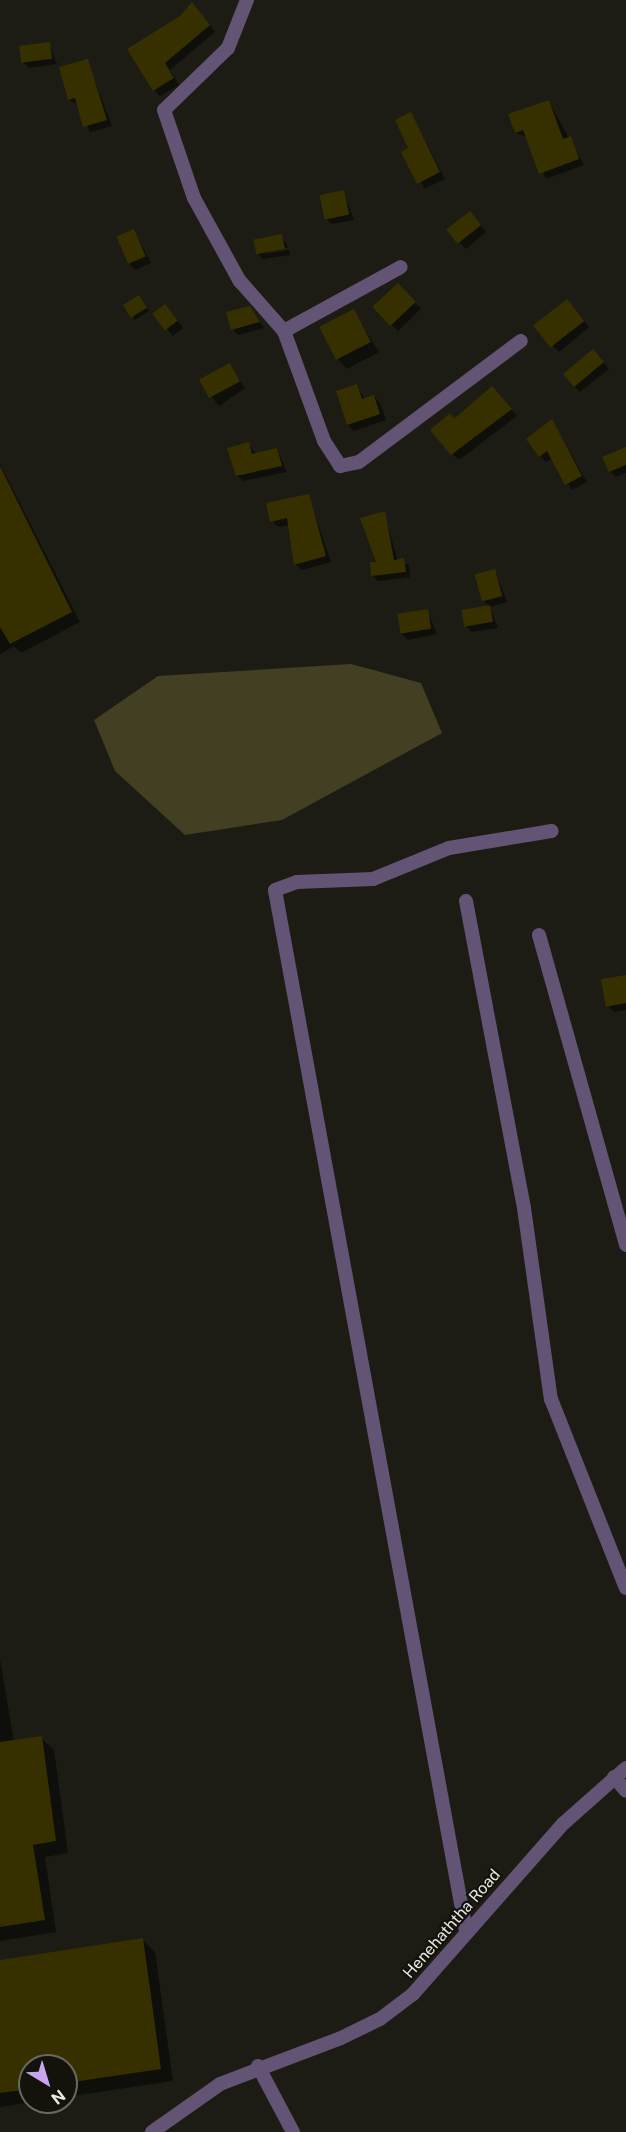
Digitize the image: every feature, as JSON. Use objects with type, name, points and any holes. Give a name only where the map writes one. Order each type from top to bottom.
[{"type":"street","points":[[247,0],[228,48],[164,110],[200,208],[239,280],[284,331],[324,441],[340,466],[359,462],[521,341]]},
{"type":"street","points":[[284,331],[401,267]]},
{"type":"street","points":[[466,1931],[275,890],[297,882],[373,879],[449,848],[552,831]]},
{"type":"street","points":[[466,901],[524,1208],[551,1399],[626,1588]]},
{"type":"street","points":[[539,935],[626,1245]]},
{"type":"street","name":"Henehaththa Road","points":[[152,2132],[220,2084],[258,2066],[380,2019],[412,1994],[564,1823],[626,1768]]},
{"type":"street","points":[[614,1777],[626,1791]]},
{"type":"street","points":[[258,2066],[293,2132]]},
{"type":"shaded area","points":[[351,664],[421,683],[442,733],[282,820],[185,835],[115,771],[94,720],[158,676]]},
{"type":"building","points":[[192,2],[210,25],[165,63],[174,78],[153,91],[127,49],[180,16]]},
{"type":"building","points":[[50,42],[52,59],[21,63],[19,46]]},
{"type":"building","points":[[88,59],[107,120],[83,127],[75,98],[68,100],[59,67]]},
{"type":"building","points":[[549,100],[563,139],[571,136],[579,159],[539,174],[523,130],[515,133],[508,114]]},
{"type":"building","points":[[411,112],[440,172],[417,184],[401,152],[408,148],[395,120]]},
{"type":"building","points":[[344,190],[349,214],[325,220],[320,195]]},
{"type":"building","points":[[470,211],[481,225],[457,244],[446,229]]},
{"type":"building","points":[[134,229],[146,257],[128,264],[117,236]]},
{"type":"building","points":[[282,234],[285,249],[256,254],[254,240]]},
{"type":"building","points":[[398,283],[416,302],[390,326],[372,307]]},
{"type":"building","points":[[139,295],[147,308],[131,318],[123,305]]},
{"type":"building","points":[[567,299],[584,321],[550,348],[533,325]]},
{"type":"building","points":[[165,304],[178,321],[165,330],[152,314]]},
{"type":"building","points":[[250,306],[260,322],[231,330],[226,312]]},
{"type":"building","points":[[354,309],[371,342],[336,360],[319,327]]},
{"type":"building","points":[[593,349],[604,362],[574,387],[563,374]]},
{"type":"building","points":[[230,363],[240,382],[209,398],[199,379]]},
{"type":"building","points":[[357,384],[362,399],[374,395],[380,414],[347,425],[336,391]]},
{"type":"building","points":[[492,386],[512,409],[451,455],[430,430],[450,413],[454,419]]},
{"type":"building","points":[[552,419],[582,476],[565,485],[547,451],[539,457],[526,439]]},
{"type":"building","points":[[249,442],[252,454],[277,448],[282,466],[236,476],[227,448]]},
{"type":"building","points":[[626,447],[626,465],[609,472],[602,457]]},
{"type":"building","points":[[0,466],[72,612],[10,644],[0,627]]},
{"type":"building","points":[[309,494],[326,556],[294,565],[287,518],[270,522],[266,503]]},
{"type":"building","points":[[385,511],[394,560],[404,558],[406,572],[371,576],[370,562],[376,562],[360,518]]},
{"type":"building","points":[[495,569],[502,596],[482,601],[475,574]]},
{"type":"building","points":[[490,605],[493,622],[464,627],[461,610]]},
{"type":"building","points":[[428,609],[431,629],[401,634],[397,614]]},
{"type":"building","points":[[626,975],[626,1003],[606,1007],[601,979]]},
{"type":"building","points":[[42,1736],[56,1841],[33,1845],[45,1920],[0,1927],[0,1742]]},
{"type":"building","points":[[143,1938],[161,2069],[78,2081],[78,2054],[18,2054],[18,2091],[0,2093],[0,1960]]}]
